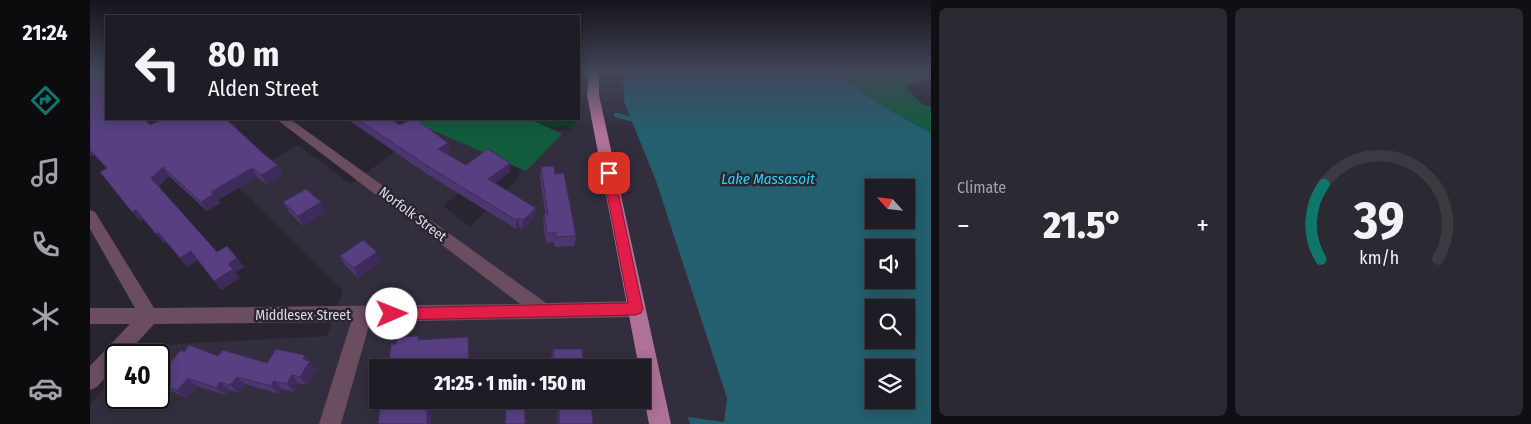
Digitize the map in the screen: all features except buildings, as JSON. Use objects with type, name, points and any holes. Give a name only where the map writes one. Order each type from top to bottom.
[{"type":"main road","points":[[593,92],[660,424]]},
{"type":"street","name":"Norfolk Street","points":[[283,120],[543,311]]},
{"type":"street","points":[[90,216],[149,316],[90,380]]},
{"type":"street","name":"Middlesex Street","points":[[90,316],[636,309]]},
{"type":"street","points":[[330,424],[363,314]]},
{"type":"shaded area","points":[[580,92],[623,92],[624,103],[656,181],[713,351],[727,398],[724,422],[689,417],[690,424],[90,424],[90,405],[105,388],[105,409],[170,409],[170,344],[327,336],[343,291],[234,183],[298,145],[351,184],[438,120],[505,158],[443,206],[470,227],[518,179],[529,131],[570,130],[569,120],[580,120]]},
{"type":"green space","points":[[862,92],[910,92],[922,104],[931,107],[931,133],[888,109]]},
{"type":"green space","points":[[409,120],[532,120],[562,134],[526,171]]},
{"type":"green space","points":[[533,120],[575,120],[577,126],[552,127]]},
{"type":"water","name":"Lake Massasoit","points":[[624,92],[862,92],[888,109],[931,133],[931,424],[690,424],[688,417],[724,422],[727,398],[656,181],[624,102]]},
{"type":"waterway","points":[[616,115],[631,119]]},
{"type":"route","points":[[392,314],[636,309],[609,173]]}]
